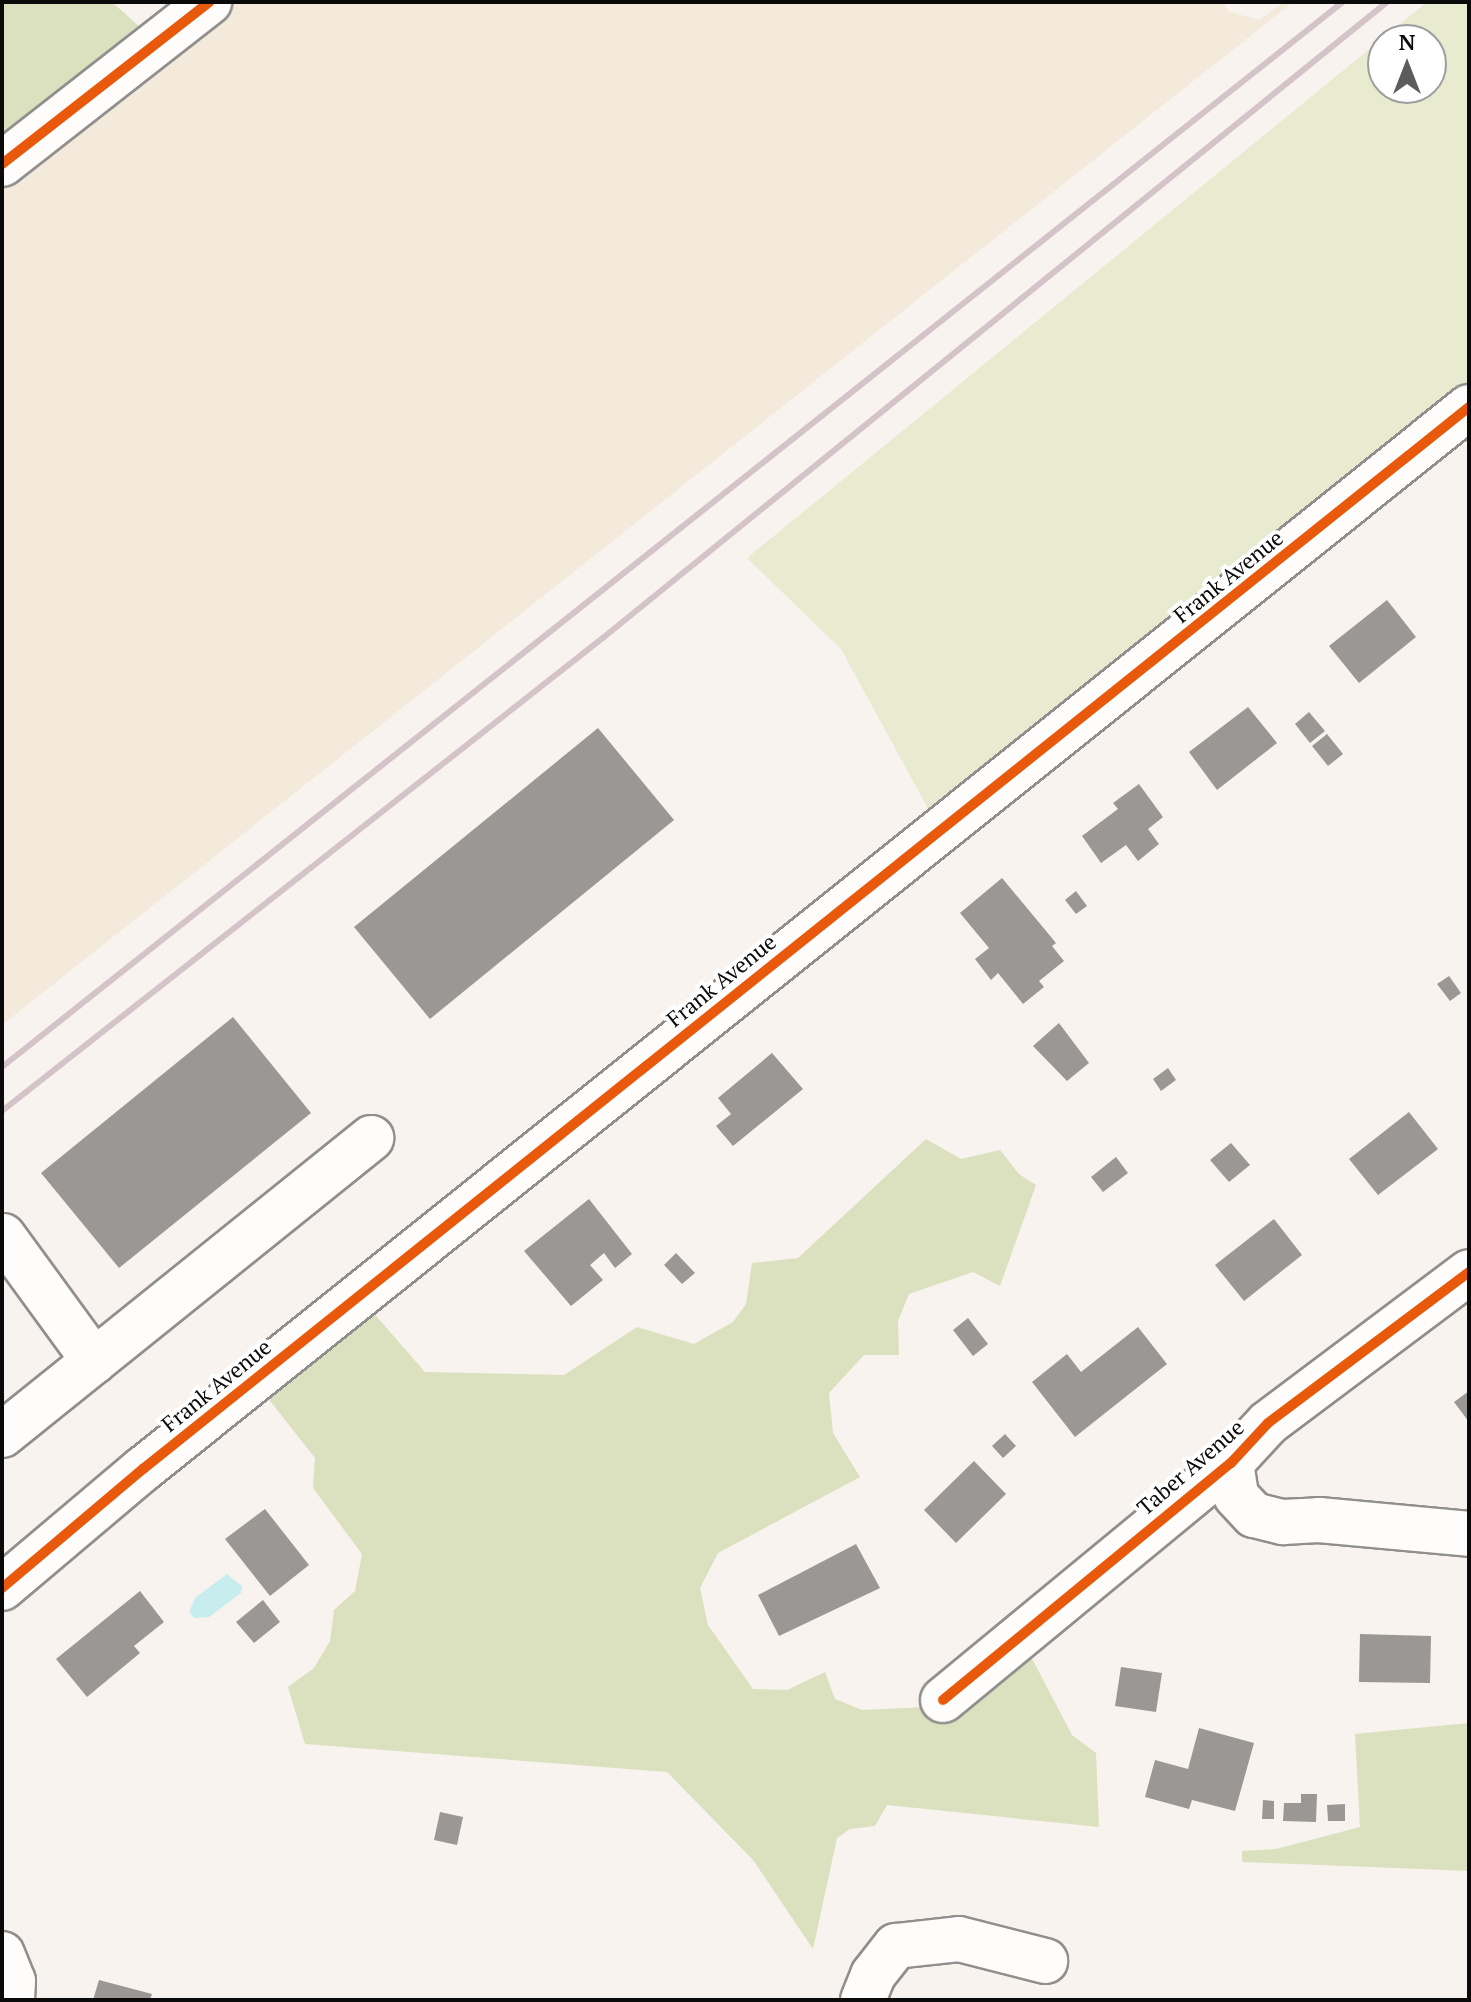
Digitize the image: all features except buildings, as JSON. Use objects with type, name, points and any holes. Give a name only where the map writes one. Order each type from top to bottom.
[{"type":"street","points":[[2,164],[209,2]]},
{"type":"street","name":"Frank Avenue","points":[[2,1588],[155,1459],[1469,407]]},
{"type":"street","points":[[2,1435],[372,1138]]},
{"type":"street","points":[[3,1236],[94,1361]]},
{"type":"street","name":"Taber Avenue","points":[[943,1700],[1231,1463],[1268,1423],[1469,1272]]},
{"type":"street","points":[[1231,1463],[1236,1496],[1254,1515],[1283,1522],[1319,1520],[1469,1534]]},
{"type":"street","points":[[863,2000],[873,1975],[896,1946],[959,1939],[1045,1961]]},
{"type":"street","points":[[2,1954],[13,1981],[12,2000]]},
{"type":"shaded area","points":[[201,2],[1222,2],[1230,12],[1260,20],[1283,2],[1293,2],[2,1025],[2,157]]},
{"type":"green space","points":[[2,2],[112,2],[151,37],[2,157]]},
{"type":"green space","points":[[1427,2],[1469,2],[1469,404],[937,825],[841,649],[747,558],[1367,51],[1367,104],[1447,104],[1447,24],[1400,24]]},
{"type":"green space","points":[[926,1139],[961,1159],[1000,1150],[1019,1174],[1036,1185],[1000,1286],[973,1272],[909,1294],[898,1321],[899,1355],[864,1355],[829,1393],[833,1433],[860,1477],[718,1553],[700,1588],[708,1625],[753,1689],[787,1690],[825,1672],[835,1699],[862,1710],[926,1707],[1028,1651],[1072,1735],[1096,1753],[1099,1827],[887,1805],[875,1826],[850,1829],[837,1838],[813,1949],[753,1860],[667,1772],[305,1744],[288,1687],[314,1668],[330,1641],[334,1610],[355,1591],[362,1554],[313,1488],[315,1458],[263,1392],[363,1301],[425,1372],[564,1375],[637,1327],[694,1344],[733,1322],[746,1304],[752,1263],[798,1258]]},
{"type":"green space","points":[[1469,1723],[1469,1871],[1242,1862],[1242,1851],[1276,1849],[1360,1827],[1355,1734]]},
{"type":"water","points":[[227,1574],[242,1586],[241,1593],[209,1617],[194,1618],[189,1612],[195,1598]]},
{"type":"railway","points":[[2,1067],[1343,2]]},
{"type":"railway","points":[[2,1111],[604,637],[1387,2]]},
{"type":"cycle path","points":[[2,164],[209,2]]},
{"type":"cycle path","points":[[2,1588],[143,1469],[1469,407]]},
{"type":"cycle path","points":[[943,1700],[1231,1463],[1268,1423],[1469,1272]]}]
